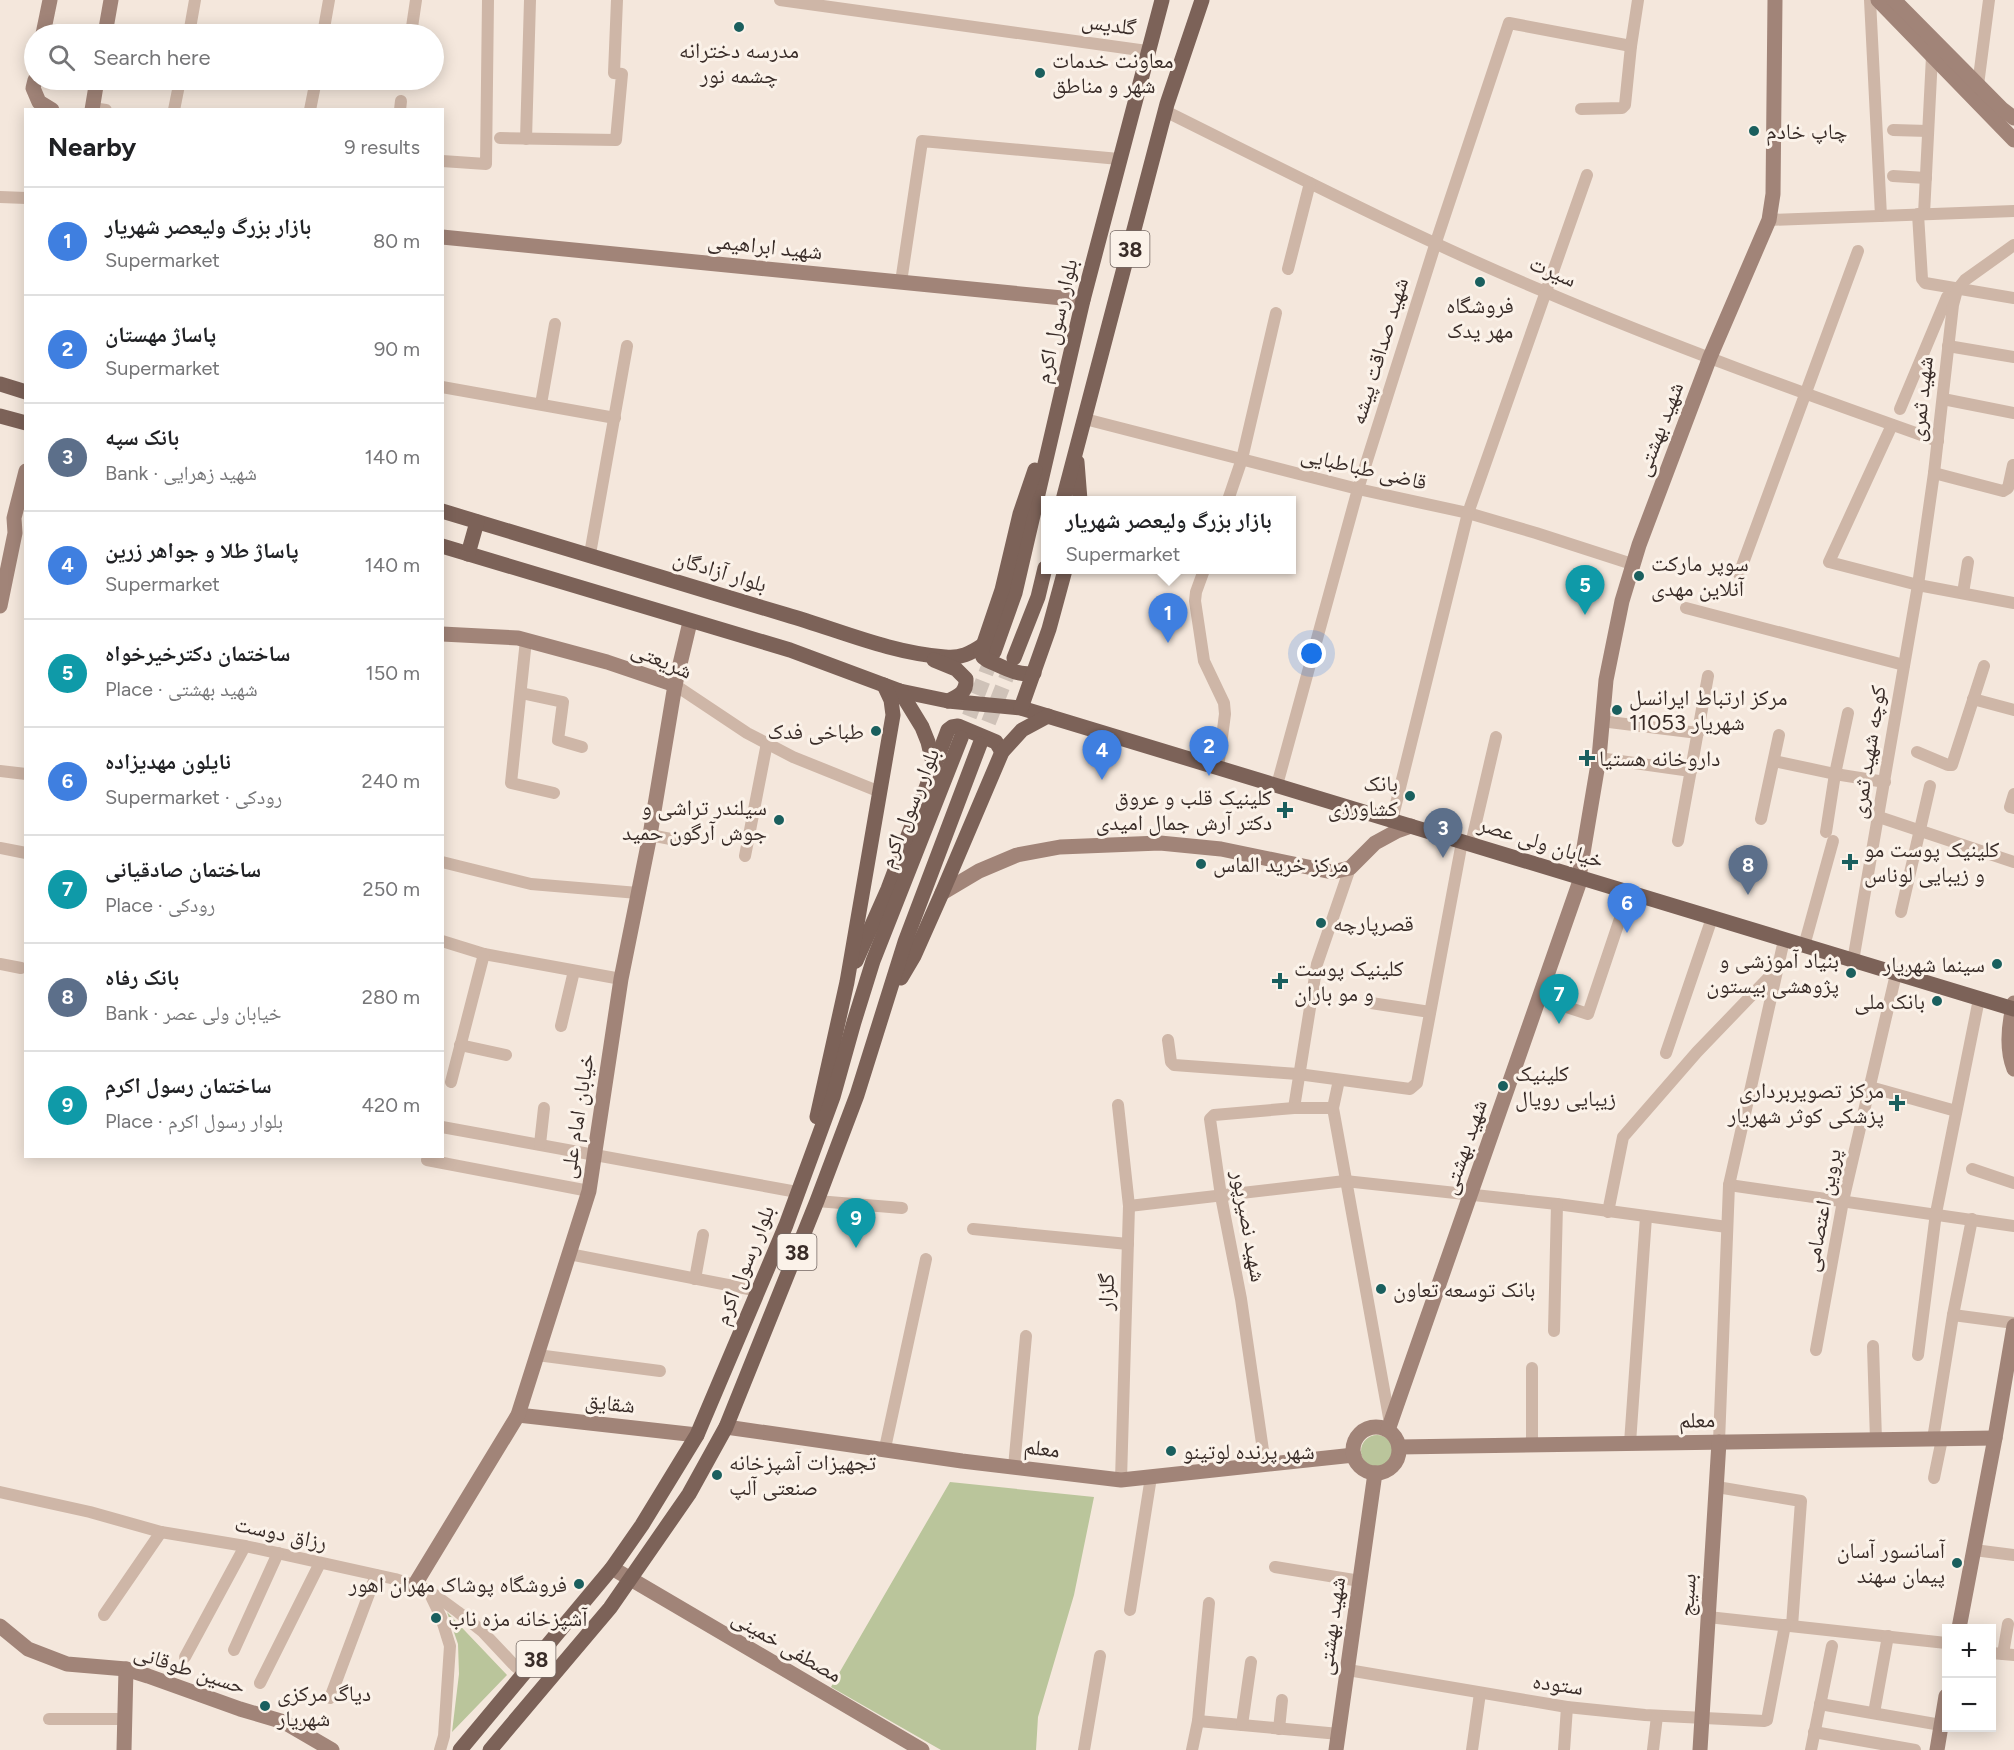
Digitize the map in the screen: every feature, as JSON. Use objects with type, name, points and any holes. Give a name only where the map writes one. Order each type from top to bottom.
[{"type":"main road","name":"بلوار رسول اکرم","points":[[988,649],[1015,593],[1083,300],[1162,0]]},
{"type":"main road","name":"38","points":[[1064,496],[1165,111],[1202,0]]},
{"type":"main road","points":[[0,384],[24,391]]},
{"type":"main road","points":[[0,416],[24,422]]},
{"type":"main road","points":[[1076,450],[1080,496]]},
{"type":"main road","name":"بلوار آزادگان","points":[[444,512],[918,654],[960,657],[988,649]]},
{"type":"main road","points":[[468,554],[477,522]]},
{"type":"main road","points":[[444,547],[690,622],[790,650],[900,691],[948,701],[963,692],[966,679],[962,673],[918,654]]},
{"type":"main road","points":[[1014,658],[1038,597],[1044,574]]},
{"type":"main road","points":[[1021,708],[1052,621],[1064,574]]},
{"type":"main road","points":[[988,649],[983,657],[987,660],[1025,675],[1034,673]]},
{"type":"main road","points":[[806,1167],[847,982],[893,715],[891,700],[884,685]]},
{"type":"main road","points":[[900,691],[922,727],[934,767]]},
{"type":"main road","name":"خیابان ولی عصر","points":[[948,701],[1021,708],[1979,999],[2014,1007]]},
{"type":"main road","points":[[888,999],[914,956],[1002,752],[1022,730],[1048,716]]},
{"type":"main road","points":[[847,982],[888,889],[948,730],[958,726],[996,742],[1002,752]]},
{"type":"main road","name":"بلوار رسول اکرم","points":[[460,1750],[612,1568],[642,1525],[697,1435],[759,1291],[797,1192],[833,1097],[873,961],[962,738]]},
{"type":"main road","name":"بلوار رسول اکرم","points":[[490,1750],[610,1608],[689,1494],[726,1427],[857,1095],[905,942],[980,744]]},
{"type":"street","points":[[45,24],[50,0]]},
{"type":"street","points":[[107,24],[111,0]]},
{"type":"street","points":[[191,24],[195,0]]},
{"type":"street","points":[[325,24],[329,0]]},
{"type":"street","points":[[412,24],[416,0]]},
{"type":"street","points":[[444,161],[486,164],[488,0]]},
{"type":"street","points":[[526,139],[530,0]]},
{"type":"street","points":[[500,138],[616,140],[622,74],[614,73],[617,0]]},
{"type":"street","name":"گلدیس","points":[[780,0],[1147,51]]},
{"type":"street","points":[[1581,108],[1619,110],[1625,105],[1638,0]]},
{"type":"street","name":"شهید بهشتی","points":[[1389,1427],[1580,878],[1599,758],[1601,721],[1612,641],[1632,564],[1710,357],[1769,220],[1773,194],[1774,0]]},
{"type":"street","points":[[1869,0],[1881,216]]},
{"type":"street","points":[[1878,0],[2014,140]]},
{"type":"street","points":[[1894,0],[2014,118]]},
{"type":"street","points":[[1978,85],[1989,0]]},
{"type":"street","name":"شهید صداقت پیشه","points":[[1277,785],[1358,489],[1436,242],[1509,23],[1631,46]]},
{"type":"street","points":[[1932,56],[1926,178],[1921,214],[1922,279],[1930,285],[2014,298]]},
{"type":"street","points":[[34,90],[39,102],[49,108]]},
{"type":"street","points":[[95,108],[96,90]]},
{"type":"street","points":[[174,108],[178,90]]},
{"type":"street","points":[[310,108],[313,90]]},
{"type":"street","name":"سیرت","points":[[1165,111],[1310,183],[1545,292],[1804,394],[1938,441]]},
{"type":"street","points":[[1893,130],[1928,131]]},
{"type":"street","points":[[901,282],[922,141],[1119,159]]},
{"type":"street","points":[[1392,820],[1468,513],[1587,175]]},
{"type":"street","points":[[1893,176],[1926,178]]},
{"type":"street","points":[[1288,269],[1310,183]]},
{"type":"street","points":[[0,197],[24,198]]},
{"type":"street","points":[[1769,220],[2014,211]]},
{"type":"street","name":"شهید ابراهیمی","points":[[444,237],[1083,300]]},
{"type":"street","points":[[1900,409],[1947,297],[1965,280],[2014,245]]},
{"type":"street","points":[[1739,574],[1858,251]]},
{"type":"street","name":"شهید ثمری","points":[[1918,585],[1938,441],[1953,305],[1957,290]]},
{"type":"street","points":[[1230,496],[1242,459],[1276,313]]},
{"type":"street","points":[[541,404],[555,324]]},
{"type":"street","points":[[590,554],[627,346]]},
{"type":"street","points":[[1948,346],[2014,357]]},
{"type":"street","points":[[444,387],[615,418]]},
{"type":"street","points":[[1943,399],[2014,413]]},
{"type":"street","name":"قاضی طباطبایی","points":[[1084,419],[1358,489],[1468,513],[1632,564]]},
{"type":"street","points":[[1892,424],[1829,562],[1918,585],[2014,603]]},
{"type":"street","points":[[1934,473],[2002,491],[2008,488],[2013,465]]},
{"type":"street","points":[[0,606],[17,531],[14,518],[24,479]]},
{"type":"street","points":[[1963,593],[1968,562]]},
{"type":"street","points":[[1203,574],[1195,601],[1204,661],[1224,703],[1225,714],[1218,768]]},
{"type":"street","name":"کوچه شهید ثمری","points":[[1853,961],[1918,585]]},
{"type":"street","points":[[1686,608],[1904,665]]},
{"type":"street","name":"خیابان امام علی","points":[[421,1588],[518,1415],[589,1191],[621,979],[650,835],[675,685],[690,622]]},
{"type":"street","name":"شریعتی","points":[[444,634],[518,638],[607,662],[675,685],[747,733],[793,757],[880,792]]},
{"type":"street","points":[[526,640],[512,783],[554,793]]},
{"type":"street","points":[[1917,752],[1952,765],[1984,666]]},
{"type":"street","points":[[1678,841],[1708,676]]},
{"type":"street","points":[[521,693],[563,702],[558,740],[582,747]]},
{"type":"street","points":[[1973,699],[2014,710]]},
{"type":"street","points":[[1804,946],[1830,837],[1835,774],[1848,713]]},
{"type":"street","points":[[1601,721],[1698,733]]},
{"type":"street","points":[[1761,819],[1779,735]]},
{"type":"street","points":[[1168,1040],[1171,1062],[1174,1065],[1298,1074],[1414,1088],[1417,1083],[1466,843],[1496,737]]},
{"type":"street","points":[[745,856],[767,743]]},
{"type":"street","points":[[1599,758],[1691,771]]},
{"type":"street","points":[[1774,761],[1885,782]]},
{"type":"street","points":[[0,771],[24,774]]},
{"type":"street","points":[[1901,912],[1930,786]]},
{"type":"street","points":[[2014,794],[2010,807],[2014,808]]},
{"type":"street","points":[[1879,817],[2014,862]]},
{"type":"street","points":[[1294,1107],[1317,964],[1350,868],[1375,843],[1411,826]]},
{"type":"street","points":[[650,835],[681,841]]},
{"type":"street","points":[[942,894],[979,871],[1017,855],[1060,847],[1160,843],[1221,849],[1332,872],[1350,868]]},
{"type":"street","points":[[0,848],[24,853]]},
{"type":"street","points":[[444,862],[531,884],[638,893]]},
{"type":"street","points":[[1539,998],[1588,1014],[1629,892]]},
{"type":"street","points":[[1666,1053],[1712,918]]},
{"type":"street","points":[[1719,1442],[1729,1185],[1784,940]]},
{"type":"street","points":[[444,942],[484,954],[621,979]]},
{"type":"street","points":[[451,1082],[448,1068],[460,1045],[484,954]]},
{"type":"street","points":[[0,963],[21,968]]},
{"type":"street","points":[[1608,1212],[1623,1137],[1696,1052],[1777,969]]},
{"type":"street","points":[[561,1026],[574,971]]},
{"type":"street","name":"پروین اعتصامی","points":[[1816,1350],[1843,1201],[1896,974]]},
{"type":"street","points":[[1918,1355],[1936,1213],[1979,999]]},
{"type":"street","points":[[1371,1003],[1430,1012]]},
{"type":"street","points":[[2014,1007],[2010,1024],[2010,1045],[2014,1069]]},
{"type":"street","points":[[460,1045],[506,1055]]},
{"type":"street","points":[[1339,1080],[1333,1108],[1389,1427],[1399,1447],[1399,1453],[1393,1465],[1382,1472],[1375,1473],[1361,1467],[1354,1455],[1355,1440],[1360,1433],[1374,1427],[1389,1427]]},
{"type":"street","points":[[1870,1087],[1956,1111]]},
{"type":"street","name":"گلزار","points":[[1118,1105],[1129,1206],[1121,1480]]},
{"type":"street","name":"شهید نصیرپور","points":[[1264,1464],[1241,1299],[1221,1196],[1210,1119],[1214,1115],[1294,1107],[1333,1108]]},
{"type":"street","points":[[540,1144],[544,1108]]},
{"type":"street","points":[[444,1127],[797,1192]]},
{"type":"street","points":[[427,1160],[589,1191]]},
{"type":"street","points":[[1972,1169],[2014,1183]]},
{"type":"street","points":[[1129,1206],[1346,1181],[1557,1204],[1727,1227]]},
{"type":"street","points":[[1729,1185],[2014,1226]]},
{"type":"street","points":[[817,1201],[902,1208]]},
{"type":"street","points":[[1554,1331],[1557,1204]]},
{"type":"street","points":[[1630,1443],[1646,1216]]},
{"type":"street","points":[[1934,1478],[1953,1315],[1972,1219]]},
{"type":"street","points":[[973,1229],[1128,1244]]},
{"type":"street","points":[[695,1279],[703,1235]]},
{"type":"street","points":[[569,1254],[759,1291]]},
{"type":"street","points":[[885,1448],[926,1259]]},
{"type":"street","points":[[1953,1315],[2014,1324],[1960,1624]]},
{"type":"street","points":[[1014,1467],[1026,1336]]},
{"type":"street","points":[[1873,1346],[1876,1440]]},
{"type":"street","points":[[537,1354],[660,1371]]},
{"type":"street","points":[[1532,1368],[1532,1445]]},
{"type":"street","name":"شقایق","points":[[518,1415],[697,1435]]},
{"type":"street","name":"معلم","points":[[726,1427],[1121,1480],[1354,1455]]},
{"type":"street","name":"معلم","points":[[1399,1447],[1995,1438]]},
{"type":"street","name":"بسیج","points":[[1700,1750],[1719,1442]]},
{"type":"street","name":"شهید بهشتی","points":[[1336,1750],[1375,1473]]},
{"type":"street","points":[[1130,1610],[1151,1477]]},
{"type":"street","points":[[1717,1487],[1801,1501],[1788,1626]]},
{"type":"street","name":"رزاق دوست","points":[[0,1492],[90,1512],[161,1532],[278,1553],[376,1575],[421,1588],[474,1625],[524,1673]]},
{"type":"street","points":[[104,1615],[161,1532]]},
{"type":"street","points":[[185,1657],[245,1546]]},
{"type":"street","points":[[1974,1550],[2014,1556]]},
{"type":"street","points":[[234,1650],[278,1553]]},
{"type":"street","points":[[260,1683],[320,1563]]},
{"type":"street","points":[[1275,1567],[1360,1581]]},
{"type":"street","name":"مصطفی خمینی","points":[[612,1568],[922,1750]]},
{"type":"street","points":[[330,1698],[376,1575]]},
{"type":"street","points":[[421,1588],[441,1617],[450,1646],[444,1736],[440,1750]]},
{"type":"street","points":[[1192,1750],[1198,1721],[1209,1603]]},
{"type":"street","points":[[1708,1617],[1942,1642]]},
{"type":"street","points":[[2003,1654],[2008,1624]]},
{"type":"street","name":"حسین طوقانی","points":[[0,1626],[28,1649],[67,1664],[126,1669],[284,1722],[332,1750]]},
{"type":"street","name":"ستوده","points":[[1348,1670],[1567,1707],[1657,1716],[1765,1721],[1788,1626]]},
{"type":"street","points":[[1874,1713],[1888,1636]]},
{"type":"street","points":[[1811,1750],[1832,1647]]},
{"type":"street","points":[[1084,1750],[1100,1656]]},
{"type":"street","points":[[1242,1725],[1251,1662]]},
{"type":"street","points":[[124,1750],[126,1669]]},
{"type":"street","points":[[1472,1750],[1480,1693]]},
{"type":"street","points":[[1279,1729],[1282,1700]]},
{"type":"street","points":[[1820,1704],[1941,1725]]},
{"type":"street","points":[[1564,1750],[1567,1707]]},
{"type":"street","points":[[1653,1750],[1657,1716]]},
{"type":"street","points":[[49,1719],[124,1719]]},
{"type":"street","points":[[1937,1750],[1942,1720]]},
{"type":"street","points":[[1198,1721],[1339,1734]]},
{"type":"street","points":[[1814,1732],[1867,1746],[1915,1750]]},
{"type":"green space","points":[[1377,1435],[1389,1439],[1393,1451],[1389,1463],[1377,1467],[1365,1463],[1361,1451],[1365,1439]]},
{"type":"green space","points":[[950,1482],[1094,1497],[1074,1595],[1038,1717],[1036,1750],[941,1750],[831,1687]]},
{"type":"green space","points":[[447,1612],[507,1675],[452,1732],[459,1674],[458,1644]]},
{"type":"tunnel","points":[[961,738],[994,652]]},
{"type":"tunnel","points":[[980,744],[1014,658]]},
{"type":"place","name":"مدرسه دخترانه چشمه نور","points":[[739,27]]},
{"type":"place","name":"معاونت خدمات شهر و مناطق","points":[[1040,73]]},
{"type":"place","name":"چاپ خادم","points":[[1754,131]]},
{"type":"place","name":"فروشگاه مهر یدک","points":[[1480,282]]},
{"type":"place","name":"سوپر مارکت آنلاین مهدی","points":[[1639,576]]},
{"type":"place","name":"ساختمان دکترخیرخواه","points":[[1585,615]]},
{"type":"place","name":"بازار بزرگ ولیعصر شهریار","points":[[1168,643]]},
{"type":"place","name":"مرکز ارتباط ایرانسل 11053 شهریار","points":[[1617,710]]},
{"type":"place","name":"طباخی فدک","points":[[876,731]]},
{"type":"place","name":"داروخانه هستیا","points":[[1587,758]]},
{"type":"place","name":"پاساژ مهستان","points":[[1209,776]]},
{"type":"place","name":"پاساژ طلا و جواهر زرین","points":[[1102,780]]},
{"type":"place","name":"بانک کشاورزی","points":[[1410,796]]},
{"type":"place","name":"کلینیک قلب و عروق دکتر آرش جمال امیدی","points":[[1285,810]]},
{"type":"place","name":"سیلندر تراشی و جوش آرگون حمید","points":[[779,820]]},
{"type":"place","name":"بانک سپه","points":[[1443,858]]},
{"type":"place","name":"کلینیک پوست مو و زیبایی لوناس","points":[[1850,862]]},
{"type":"place","name":"مرکز خرید الماس","points":[[1201,864]]},
{"type":"place","name":"بانک رفاه","points":[[1748,895]]},
{"type":"place","name":"قصرپارچه","points":[[1321,923]]},
{"type":"place","name":"نایلون مهدیزاده","points":[[1627,933]]},
{"type":"place","name":"سینما شهریار","points":[[1997,964]]},
{"type":"place","name":"بنیاد آموزشی و پژوهشی بیستون","points":[[1851,973]]},
{"type":"place","name":"کلینیک پوست و مو باران","points":[[1280,981]]},
{"type":"place","name":"بانک ملی","points":[[1937,1001]]},
{"type":"place","name":"ساختمان صادقیانی","points":[[1559,1024]]},
{"type":"place","name":"کلینیک زیبایی رویال","points":[[1503,1086]]},
{"type":"place","name":"مرکز تصویربرداری پزشکی کوثر شهریار","points":[[1897,1103]]},
{"type":"place","name":"ساختمان رسول اکرم","points":[[856,1248]]},
{"type":"place","name":"بانک توسعه تعاون","points":[[1381,1289]]},
{"type":"place","name":"شهر پرنده لوتینو","points":[[1171,1451]]},
{"type":"place","name":"تجهیزات آشپزخانه صنعتی آلپ","points":[[717,1475]]},
{"type":"place","name":"آسانسور آسان پیمان سهند","points":[[1957,1563]]},
{"type":"place","name":"فروشگاه پوشاک مهران اهور","points":[[579,1584]]},
{"type":"place","name":"آشپزخانه مزه ناب","points":[[436,1618]]},
{"type":"place","name":"دیاگ مرکزی شهریار","points":[[265,1706]]}]
